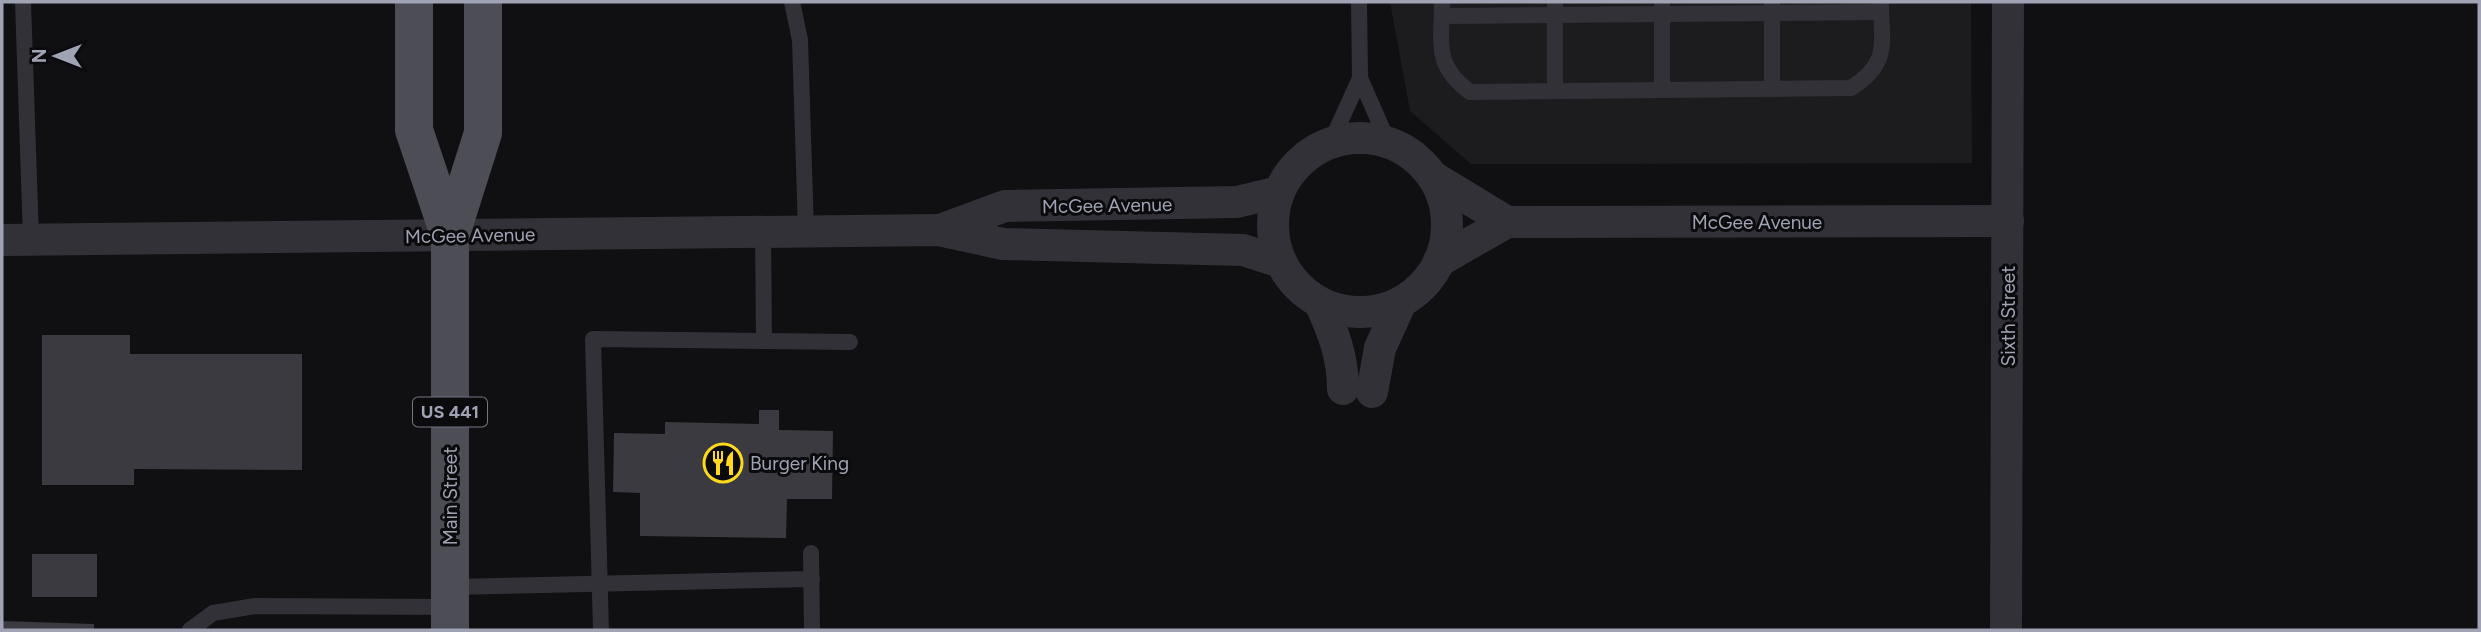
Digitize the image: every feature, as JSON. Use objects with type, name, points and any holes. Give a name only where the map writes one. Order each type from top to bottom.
[{"type":"main road","name":"Main Street","points":[[414,2],[414,130],[450,237]]},
{"type":"main road","name":"Main Street","points":[[450,608],[450,237],[484,133],[484,2]]},
{"type":"street","name":"Sixth Street","points":[[2006,630],[2008,2]]},
{"type":"street","points":[[1433,177],[1445,204],[1447,233],[1439,261],[1424,285],[1401,302],[1375,312],[1347,312],[1320,303],[1296,285],[1281,262],[1274,239],[1273,216],[1279,192],[1291,171],[1309,154],[1331,142],[1359,137],[1388,142],[1413,156],[1433,177],[1507,222]]},
{"type":"street","name":"McGee Avenue","points":[[939,230],[1005,206],[1237,202],[1279,192]]},
{"type":"street","name":"McGee Avenue","points":[[1439,261],[1507,222],[2008,221]]},
{"type":"street","name":"McGee Avenue","points":[[16,239],[450,237],[939,230],[1003,243],[1243,250],[1281,262]]},
{"type":"street","points":[[1320,303],[1337,344],[1343,370],[1358,390],[1401,302]]},
{"type":"lane","points":[[16,239],[23,2]]},
{"type":"lane","points":[[792,2],[800,40],[806,231]]},
{"type":"lane","points":[[1359,2],[1360,78],[1388,142]]},
{"type":"lane","points":[[1881,7],[1882,58],[1867,78],[1851,88],[1772,89],[1470,92],[1453,80],[1443,63],[1442,9],[1772,8],[1881,7]]},
{"type":"lane","points":[[1662,8],[1662,90]]},
{"type":"lane","points":[[1772,8],[1772,89]]},
{"type":"lane","points":[[1555,9],[1555,91]]},
{"type":"lane","points":[[1331,142],[1360,78]]},
{"type":"lane","points":[[763,231],[764,341]]},
{"type":"lane","points":[[601,630],[593,339],[850,342]]},
{"type":"lane","points":[[811,553],[812,630]]},
{"type":"lane","points":[[190,630],[213,613],[255,606],[450,608],[599,583],[812,579]]},
{"type":"shaded area","points":[[1390,2],[1971,2],[1972,163],[1471,164],[1410,111]]},
{"type":"building","points":[[42,335],[130,335],[130,354],[302,354],[302,470],[134,469],[134,485],[42,485]]},
{"type":"building","name":"Burger King","points":[[759,410],[779,410],[779,430],[833,431],[832,499],[787,499],[786,538],[640,536],[640,493],[613,492],[614,433],[665,434],[665,422],[759,424]]},
{"type":"building","points":[[32,554],[97,554],[97,597],[32,597]]},
{"type":"building","points":[[2,621],[94,624],[94,630],[2,630]]},
{"type":"place","name":"Burger King","points":[[723,463]]}]
